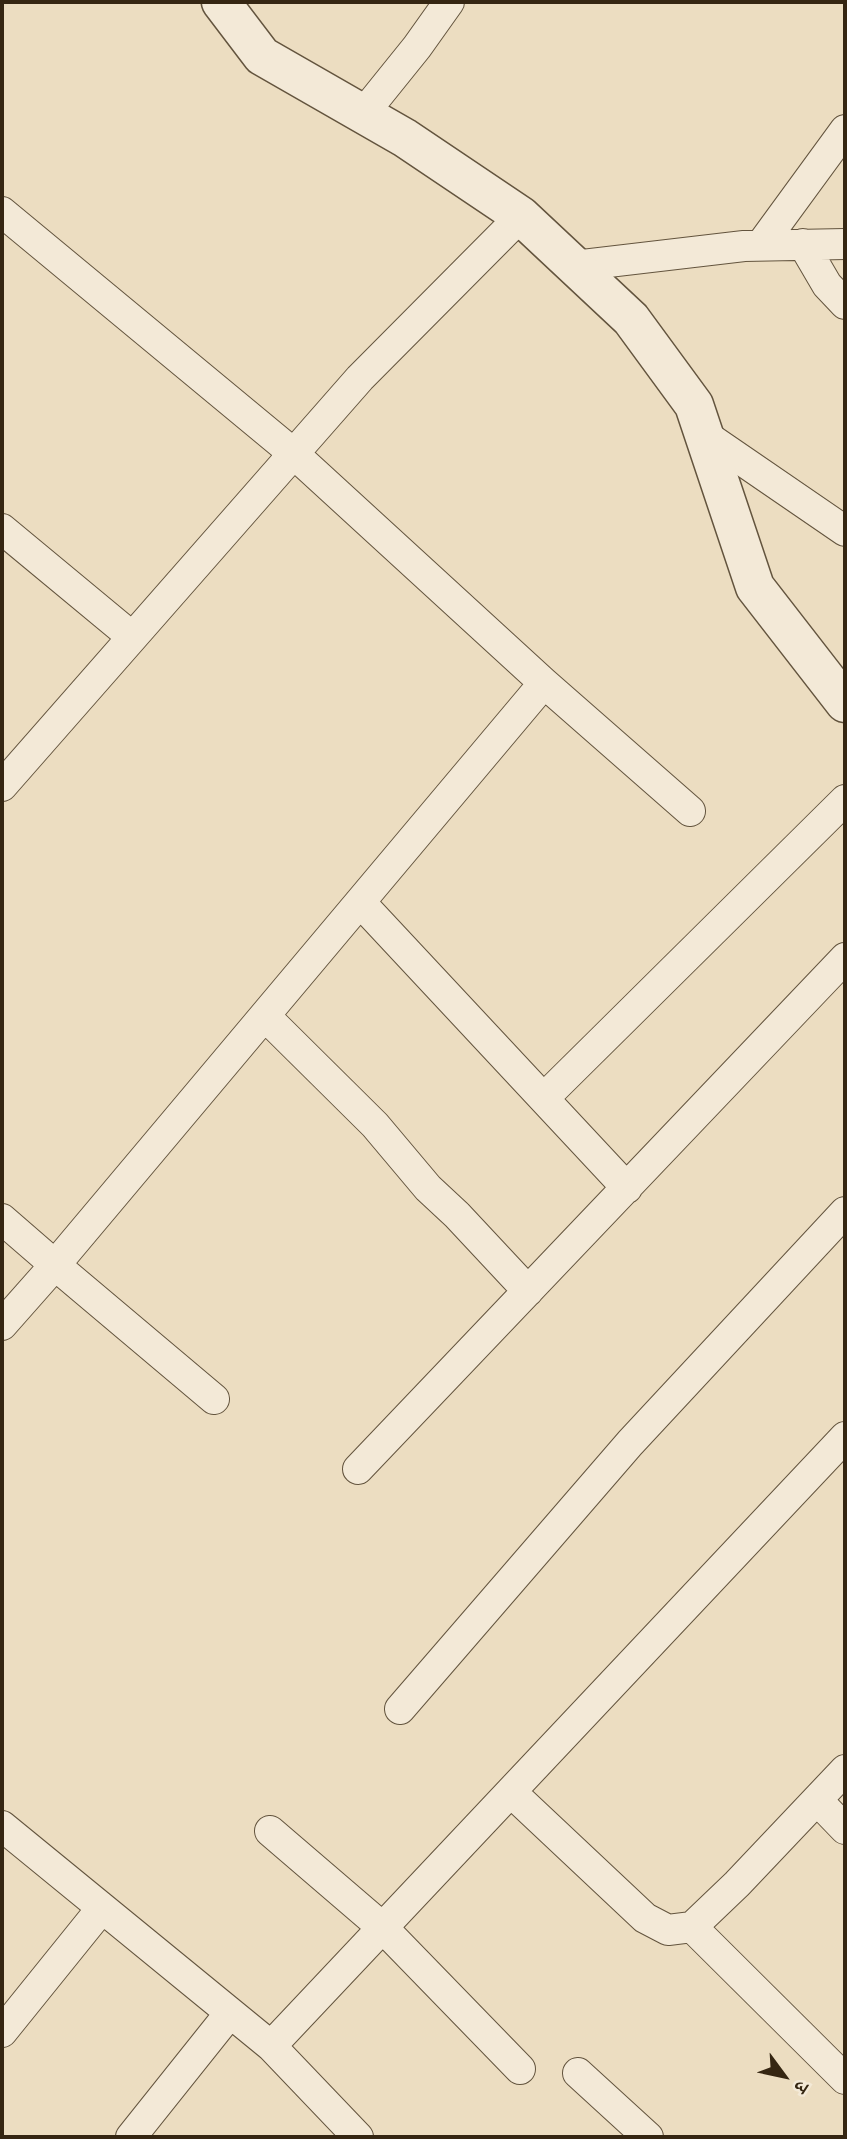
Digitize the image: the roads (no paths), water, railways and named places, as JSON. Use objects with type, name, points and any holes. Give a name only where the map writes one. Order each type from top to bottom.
[{"type":"street","points":[[221,2],[262,56],[405,138],[521,216],[631,319],[694,405],[755,587],[845,703]]},
{"type":"street","points":[[363,114],[449,2]]},
{"type":"street","points":[[761,245],[845,130]]},
{"type":"street","points":[[2,212],[293,453],[544,683],[691,811]]},
{"type":"street","points":[[2,786],[360,378],[521,216]]},
{"type":"street","points":[[803,244],[827,285],[845,304]]},
{"type":"street","points":[[574,266],[761,245],[845,244]]},
{"type":"street","points":[[705,435],[845,531]]},
{"type":"street","points":[[2,529],[131,636]]},
{"type":"street","points":[[2,1325],[544,683]]},
{"type":"street","points":[[544,1098],[845,800]]},
{"type":"street","points":[[360,902],[627,1188]]},
{"type":"street","points":[[358,1469],[845,958]]},
{"type":"street","points":[[265,1016],[375,1125],[428,1188],[528,1291]]},
{"type":"street","points":[[400,1709],[630,1443],[845,1212]]},
{"type":"street","points":[[2,1219],[214,1399]]},
{"type":"street","points":[[271,2046],[845,1437]]},
{"type":"street","points":[[511,1792],[645,1918],[668,1930],[692,1927],[845,1770]]},
{"type":"street","points":[[817,1800],[845,1829]]},
{"type":"street","points":[[2,1826],[271,2046],[358,2137]]},
{"type":"street","points":[[270,1831],[383,1928],[520,2069]]},
{"type":"street","points":[[2,2032],[102,1908]]},
{"type":"street","points":[[692,1927],[845,2079]]},
{"type":"street","points":[[131,2137],[230,2013]]},
{"type":"street","points":[[578,2073],[649,2137]]}]
